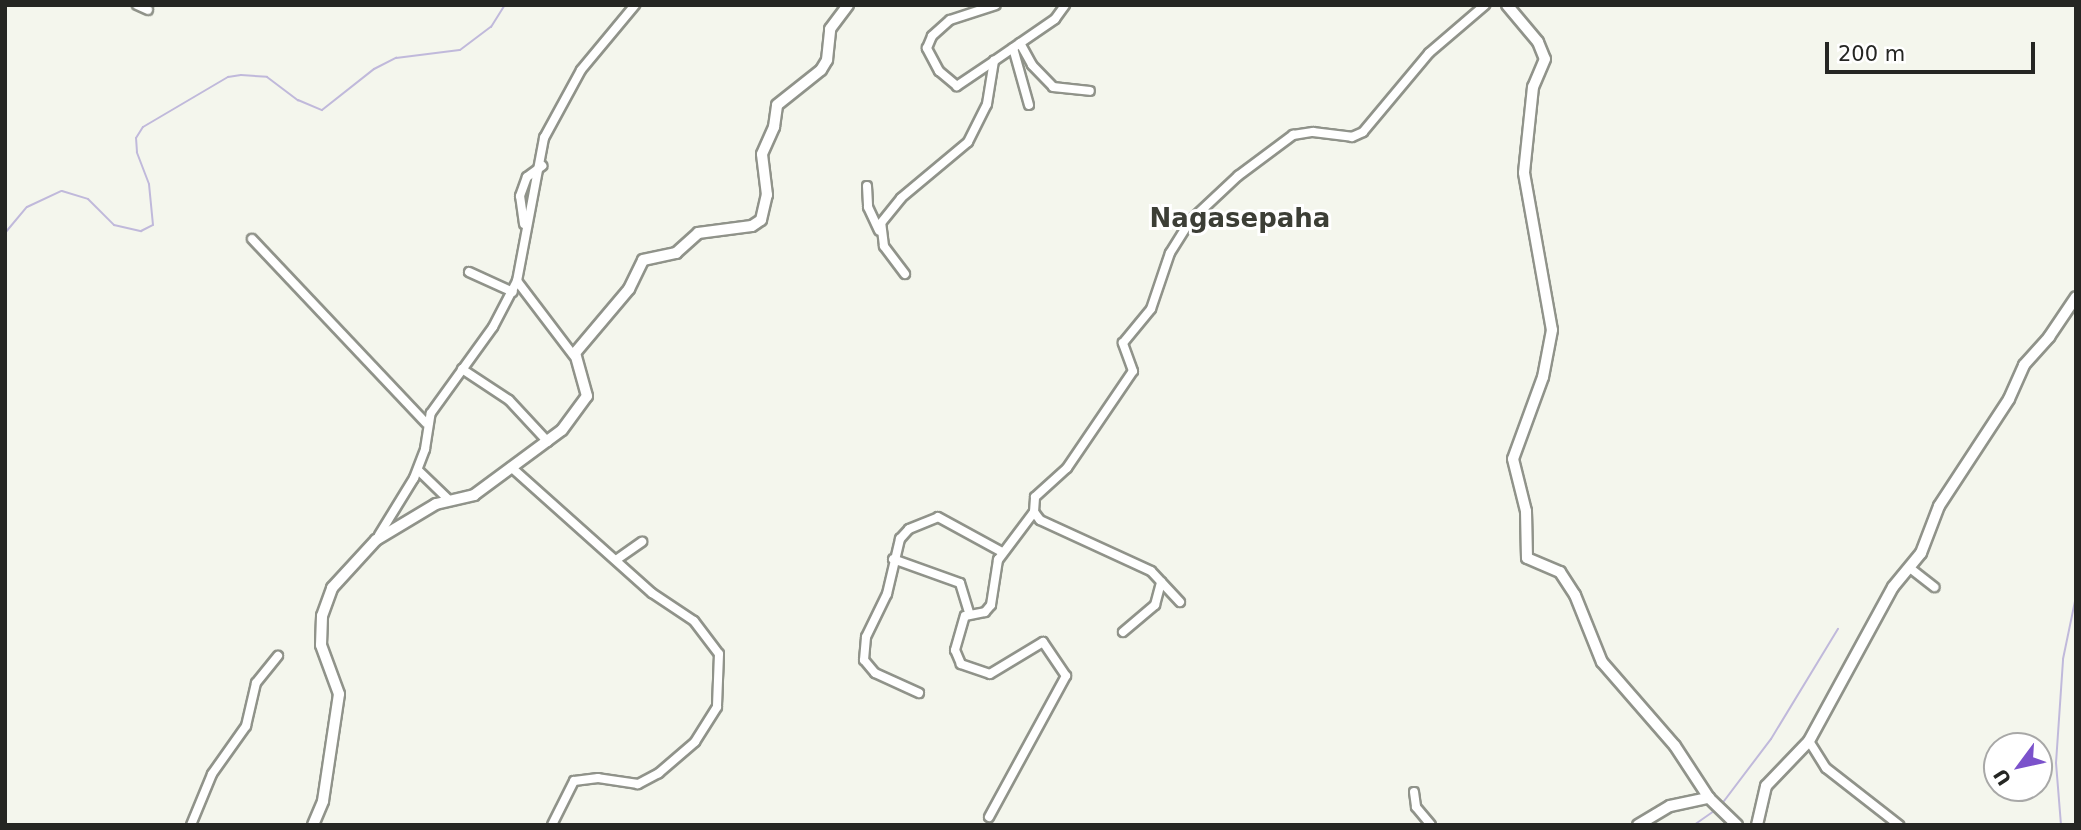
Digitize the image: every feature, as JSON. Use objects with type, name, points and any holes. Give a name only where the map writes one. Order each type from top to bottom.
[{"type":"street","points":[[137,5],[148,10]]},
{"type":"street","points":[[313,825],[323,801],[339,694],[320,645],[322,616],[343,572],[376,540],[418,470],[425,449],[426,423],[513,292],[542,166],[544,138],[581,70],[635,5]]},
{"type":"street","points":[[574,356],[629,289],[646,257],[676,253],[698,233],[746,227],[761,220],[767,195],[762,154],[774,127],[777,105],[821,70],[827,61],[830,29],[848,5]]},
{"type":"street","points":[[996,5],[950,20],[932,36],[927,48],[939,71],[957,86],[1055,19],[1065,5]]},
{"type":"street","points":[[970,614],[983,612],[991,605],[1002,552],[1034,512],[1035,497],[1067,468],[1133,371],[1123,343],[1151,309],[1170,253],[1189,221],[1238,176],[1293,135],[1313,132],[1352,137],[1363,132],[1429,53],[1485,5]]},
{"type":"street","points":[[1507,5],[1538,42],[1545,59],[1533,88],[1524,173],[1552,330],[1543,377],[1513,459],[1526,511],[1527,558],[1555,568],[1565,579],[1602,662],[1670,740],[1716,805],[1737,825]]},
{"type":"street","points":[[1017,46],[1053,87],[1090,91]]},
{"type":"street","points":[[1017,46],[1029,105]]},
{"type":"street","points":[[879,231],[901,198],[972,135],[987,104],[994,61]]},
{"type":"street","points":[[867,186],[868,207],[884,247],[905,274]]},
{"type":"street","points":[[252,239],[426,423]]},
{"type":"street","points":[[469,272],[513,292]]},
{"type":"street","points":[[376,540],[449,500],[474,495],[548,442],[570,422],[587,396],[574,356],[517,281]]},
{"type":"street","points":[[1757,825],[1766,786],[1809,741],[1890,592],[1925,546],[1944,498],[2009,399],[2024,365],[2049,337],[2076,297]]},
{"type":"street","points":[[462,369],[509,400],[548,442]]},
{"type":"street","points":[[511,467],[713,641],[719,654],[717,707],[695,742],[643,782],[582,777],[574,781],[552,825]]},
{"type":"street","points":[[418,470],[449,500]]},
{"type":"street","points":[[1034,512],[1076,539],[1146,568],[1180,602]]},
{"type":"street","points":[[919,693],[875,673],[863,660],[869,626],[890,584],[892,559],[908,530],[938,517],[1002,552]]},
{"type":"street","points":[[616,560],[642,542]]},
{"type":"street","points":[[892,559],[960,583],[970,614],[955,650],[968,669],[998,673],[1043,642],[1066,676],[989,817]]},
{"type":"street","points":[[1910,568],[1934,587]]},
{"type":"street","points":[[1124,632],[1154,605],[1161,582]]},
{"type":"street","points":[[191,825],[212,774],[246,726],[256,684],[278,656]]},
{"type":"street","points":[[1809,741],[1826,768],[1899,825]]},
{"type":"street","points":[[1413,792],[1416,807],[1431,825]]},
{"type":"street","points":[[1638,825],[1670,806],[1716,805]]},
{"type":"waterway","points":[[5,233],[27,207],[62,191],[88,199],[114,225],[141,231],[153,225],[149,184],[137,152],[136,138],[143,127],[228,77],[241,75],[267,77],[298,100],[322,110],[374,69],[396,58],[460,50],[491,27],[505,5]]},
{"type":"waterway","points":[[2061,825],[2056,763],[2063,659],[2076,596]]},
{"type":"waterway","points":[[1721,805],[1771,739],[1838,629]]},
{"type":"waterway","points":[[1694,825],[1714,811]]},
{"type":"district","name":"Nagasepaha","points":[[1240,219]]}]
